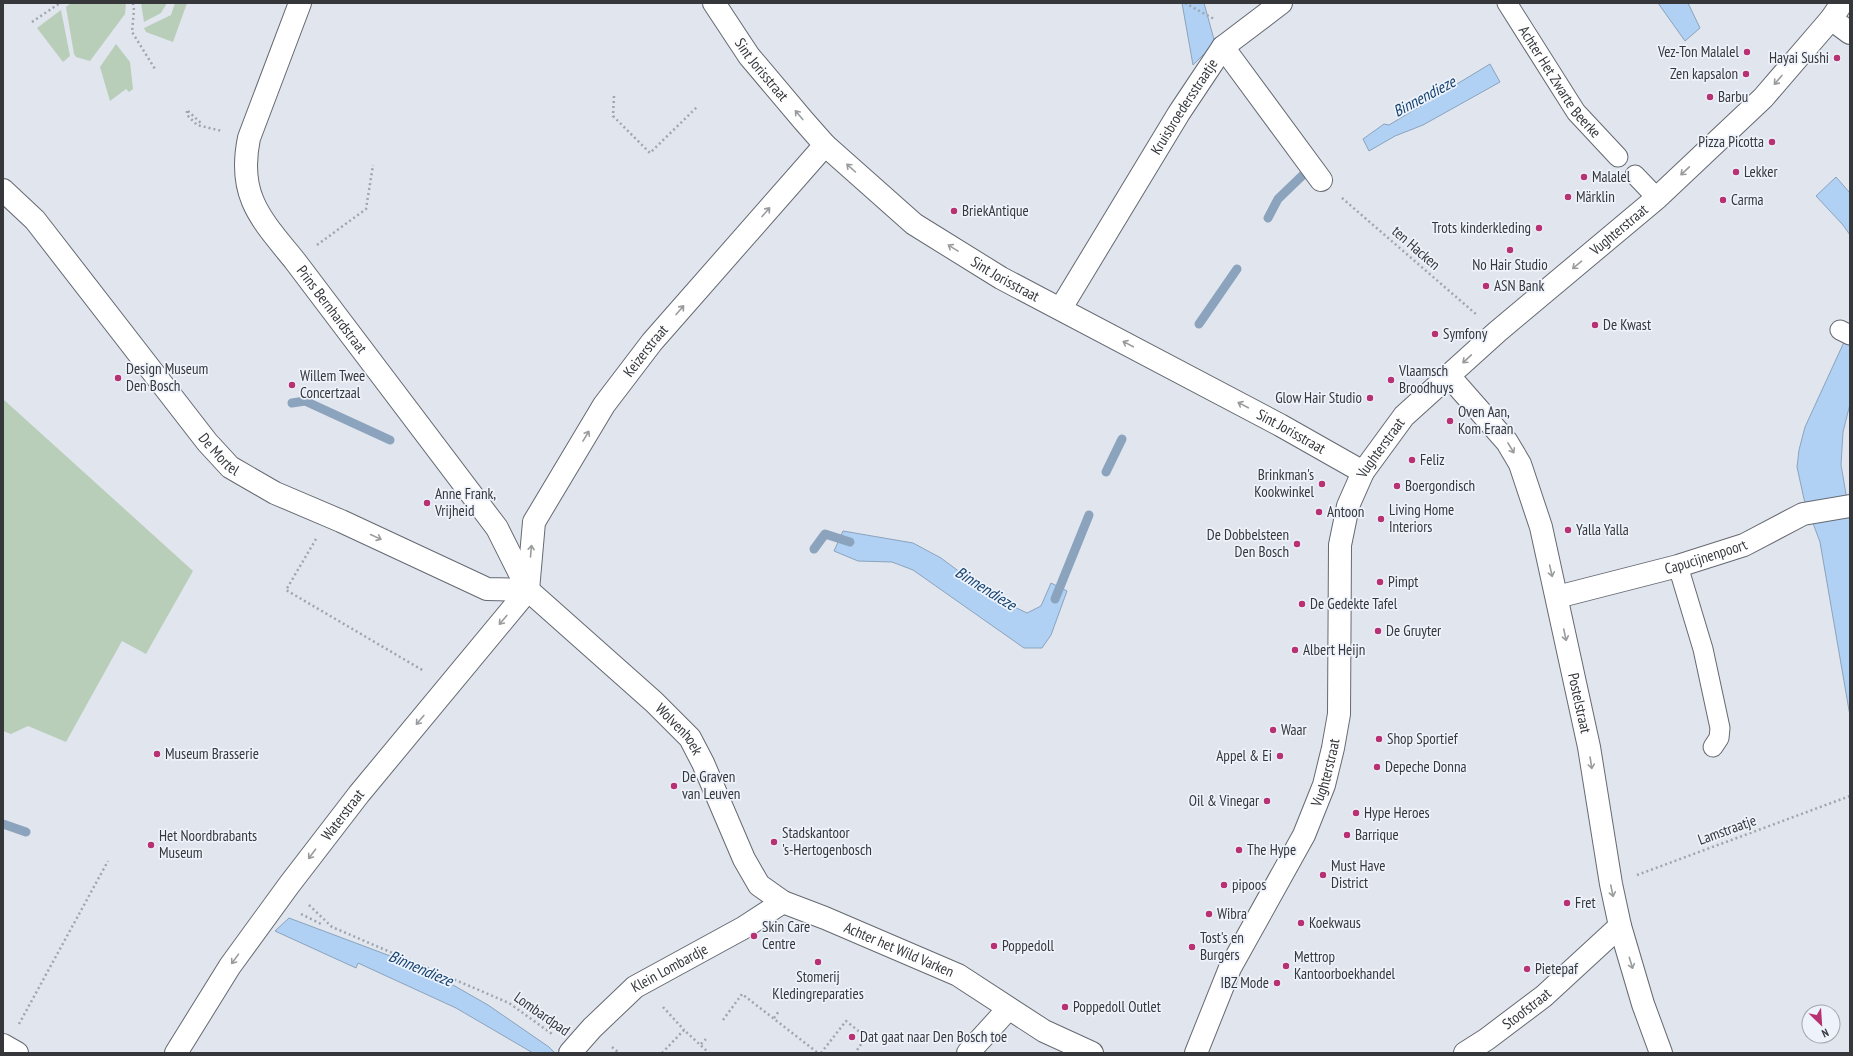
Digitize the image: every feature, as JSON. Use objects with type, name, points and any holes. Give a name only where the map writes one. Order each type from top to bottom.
[{"type":"street","name":"Prins Bernhardstraat","points":[[300,3],[249,138],[245,159],[245,172],[250,196],[263,221],[295,261],[497,528],[528,590]]},
{"type":"street","name":"Sint Jorisstraat","points":[[714,3],[749,56],[825,144],[914,224],[1001,278],[1274,421],[1363,472]]},
{"type":"street","points":[[1223,47],[1281,3]]},
{"type":"street","points":[[1836,11],[1850,33]]},
{"type":"street","name":"Vughterstraat","points":[[1196,1052],[1230,968],[1304,835],[1324,785],[1339,714],[1340,545],[1348,506],[1363,472],[1404,416],[1497,332],[1657,198],[1763,98],[1836,11]]},
{"type":"street","name":"Kruisbroedersstraatje","points":[[1060,308],[1180,112],[1223,47],[1322,180]]},
{"type":"street","name":"Keizerstraat","points":[[528,590],[534,522],[604,405],[652,342],[825,144]]},
{"type":"street","name":"De Mortel","points":[[3,190],[35,220],[207,442],[230,466],[275,494],[335,519],[488,589],[528,590]]},
{"type":"street","name":"Postelstraat","points":[[1449,376],[1507,442],[1520,464],[1541,527],[1589,747],[1611,884],[1620,926],[1643,1004],[1661,1053]]},
{"type":"street","name":"Capucijnenpoort","points":[[1557,597],[1678,566],[1744,545],[1803,514],[1850,506]]},
{"type":"street","name":"Waterstraat","points":[[176,1053],[230,966],[289,885],[359,794],[528,590]]},
{"type":"street","name":"Wolvenhoek","points":[[528,590],[659,707],[690,738],[704,763],[744,859],[759,885],[783,902]]},
{"type":"street","name":"Achter het Wild Varken","points":[[783,902],[825,918],[958,975],[1008,1009],[1044,1031],[1092,1053]]},
{"type":"street","name":"Klein Lombardje","points":[[571,1051],[634,987],[743,928],[783,902]]},
{"type":"street","name":"Stoofstraat","points":[[1465,1053],[1487,1039],[1544,996],[1620,926]]},
{"type":"street","points":[[968,1053],[1008,1009]]},
{"type":"lane","name":"Achter Het Zwarte Beerke","points":[[1507,3],[1576,112],[1618,157]]},
{"type":"lane","points":[[1635,175],[1657,198]]},
{"type":"lane","points":[[1678,566],[1703,649],[1720,728],[1719,738],[1713,747]]},
{"type":"path","points":[[32,22],[60,3]]},
{"type":"path","points":[[133,3],[134,10],[132,32],[155,69]]},
{"type":"path","points":[[1185,3],[1218,21]]},
{"type":"path","points":[[614,96],[613,116],[650,153],[697,107]]},
{"type":"path","points":[[187,111],[192,116],[202,125],[197,125],[188,115],[187,111]]},
{"type":"path","points":[[295,261],[366,209],[373,165]]},
{"type":"path","name":"ten Hacken","points":[[1322,180],[1497,332]]},
{"type":"path","points":[[335,519],[286,590],[449,686]]},
{"type":"path","name":"Lamstraatje","points":[[1611,884],[1850,796]]},
{"type":"path","points":[[9,1049],[108,861]]},
{"type":"path","name":"Lombardpad","points":[[289,885],[332,927],[510,1003],[571,1051]]},
{"type":"path","points":[[298,913],[321,924]]},
{"type":"path","points":[[723,1020],[742,994],[820,1053],[846,1021],[866,1037],[855,1053]]},
{"type":"path","points":[[663,1007],[684,1030],[709,1053]]},
{"type":"path","points":[[774,1018],[779,1011]]},
{"type":"path","points":[[662,1053],[684,1030]]},
{"type":"path","points":[[700,1044],[706,1038]]},
{"type":"green space","points":[[71,3],[126,3],[125,14],[90,61],[76,57],[74,54],[66,7]]},
{"type":"green space","points":[[141,3],[167,3],[161,13],[144,22]]},
{"type":"green space","points":[[175,3],[187,3],[173,42],[146,32],[144,28],[171,15]]},
{"type":"green space","points":[[61,10],[70,56],[63,62],[37,28]]},
{"type":"green space","points":[[116,44],[130,62],[133,89],[129,92],[126,89],[110,101],[100,67]]},
{"type":"green space","points":[[3,399],[193,571],[146,654],[122,641],[66,742],[28,726],[11,734],[3,731]]},
{"type":"water","points":[[1182,3],[1204,3],[1215,43],[1193,65]]},
{"type":"water","points":[[1658,3],[1688,3],[1700,28],[1685,41]]},
{"type":"water","points":[[1490,64],[1500,82],[1423,125],[1395,136],[1369,151],[1363,139],[1384,124],[1389,125]]},
{"type":"water","points":[[1836,177],[1850,193],[1850,235],[1843,225],[1816,196]]},
{"type":"water","points":[[1850,329],[1850,404],[1843,432],[1841,465],[1850,517],[1850,716],[1820,542],[1804,499],[1797,467],[1799,450],[1805,427]]},
{"type":"water","points":[[843,531],[913,543],[941,558],[992,596],[1027,613],[1041,606],[1051,583],[1067,591],[1051,635],[1042,648],[1024,648],[913,570],[892,562],[858,561],[834,551]]},
{"type":"water","points":[[289,918],[425,969],[488,1005],[549,1047],[555,1053],[533,1053],[456,1008],[358,963],[356,968],[275,931]]},
{"type":"waterway","name":"Binnendieze","points":[[1268,218],[1278,199],[1306,172]]},
{"type":"waterway","name":"Binnendieze","points":[[1199,324],[1237,269]]},
{"type":"waterway","name":"Binnendieze","points":[[292,403],[305,401],[390,440]]},
{"type":"waterway","name":"Binnendieze","points":[[1106,472],[1122,439]]},
{"type":"waterway","name":"Binnendieze","points":[[1055,599],[1089,515]]},
{"type":"waterway","name":"Binnendieze","points":[[814,549],[825,534],[850,542]]},
{"type":"waterway","name":"Binnendieze","points":[[3,824],[26,832]]},
{"type":"place","name":"Vez-Ton Malalel","points":[[1747,52]]},
{"type":"place","name":"Hayai Sushi","points":[[1837,58]]},
{"type":"place","name":"Zen kapsalon","points":[[1746,74]]},
{"type":"place","name":"Barbu","points":[[1710,97]]},
{"type":"place","name":"Pizza Picotta","points":[[1772,142]]},
{"type":"place","name":"Lekker","points":[[1736,172]]},
{"type":"place","name":"Malalel","points":[[1584,177]]},
{"type":"place","name":"Märklin","points":[[1568,197]]},
{"type":"place","name":"Carma","points":[[1723,200]]},
{"type":"place","name":"BriekAntique","points":[[954,211]]},
{"type":"place","name":"Trots kinderkleding","points":[[1539,228]]},
{"type":"place","name":"No Hair Studio","points":[[1510,250]]},
{"type":"place","name":"ASN Bank","points":[[1486,286]]},
{"type":"place","name":"De Kwast","points":[[1595,325]]},
{"type":"place","name":"Symfony","points":[[1435,334]]},
{"type":"place","name":"Design Museum Den Bosch","points":[[118,378]]},
{"type":"place","name":"Vlaamsch Broodhuys","points":[[1391,380]]},
{"type":"place","name":"Willem Twee Concertzaal","points":[[292,385]]},
{"type":"place","name":"Glow Hair Studio","points":[[1370,398]]},
{"type":"place","name":"Oven Aan, Kom Eraan","points":[[1450,421]]},
{"type":"place","name":"Feliz","points":[[1412,460]]},
{"type":"place","name":"Brinkman's Kookwinkel","points":[[1322,484]]},
{"type":"place","name":"Boergondisch","points":[[1397,486]]},
{"type":"place","name":"Anne Frank, Vrijheid","points":[[427,503]]},
{"type":"place","name":"Antoon","points":[[1319,512]]},
{"type":"place","name":"Living Home Interiors","points":[[1381,519]]},
{"type":"place","name":"Yalla Yalla","points":[[1568,530]]},
{"type":"place","name":"De Dobbelsteen Den Bosch","points":[[1297,544]]},
{"type":"place","name":"Pimpt","points":[[1380,582]]},
{"type":"place","name":"De Gedekte Tafel","points":[[1302,604]]},
{"type":"place","name":"De Gruyter","points":[[1378,631]]},
{"type":"place","name":"Albert Heijn","points":[[1295,650]]},
{"type":"place","name":"Waar","points":[[1273,730]]},
{"type":"place","name":"Shop Sportief","points":[[1379,739]]},
{"type":"place","name":"Museum Brasserie","points":[[157,754]]},
{"type":"place","name":"Appel & Ei","points":[[1280,756]]},
{"type":"place","name":"Depeche Donna","points":[[1377,767]]},
{"type":"place","name":"De Graven van Leuven","points":[[674,786]]},
{"type":"place","name":"Oil & Vinegar","points":[[1267,801]]},
{"type":"place","name":"Hype Heroes","points":[[1356,813]]},
{"type":"place","name":"Barrique","points":[[1347,835]]},
{"type":"place","name":"Stadskantoor 's-Hertogenbosch","points":[[774,842]]},
{"type":"place","name":"Het Noordbrabants Museum","points":[[151,845]]},
{"type":"place","name":"The Hype","points":[[1239,850]]},
{"type":"place","name":"Must Have District","points":[[1323,875]]},
{"type":"place","name":"pipoos","points":[[1224,885]]},
{"type":"place","name":"Fret","points":[[1567,903]]},
{"type":"place","name":"Wibra","points":[[1209,914]]},
{"type":"place","name":"Koekwaus","points":[[1301,923]]},
{"type":"place","name":"Skin Care Centre","points":[[754,936]]},
{"type":"place","name":"Poppedoll","points":[[994,946]]},
{"type":"place","name":"Tost's en Burgers","points":[[1192,947]]},
{"type":"place","name":"Stomerij Kledingreparaties","points":[[818,962]]},
{"type":"place","name":"Mettrop Kantoorboekhandel","points":[[1286,966]]},
{"type":"place","name":"Pietepaf","points":[[1527,969]]},
{"type":"place","name":"IBZ Mode","points":[[1277,983]]},
{"type":"place","name":"Poppedoll Outlet","points":[[1065,1007]]},
{"type":"place","name":"Dat gaat naar Den Bosch toe","points":[[852,1037]]}]
